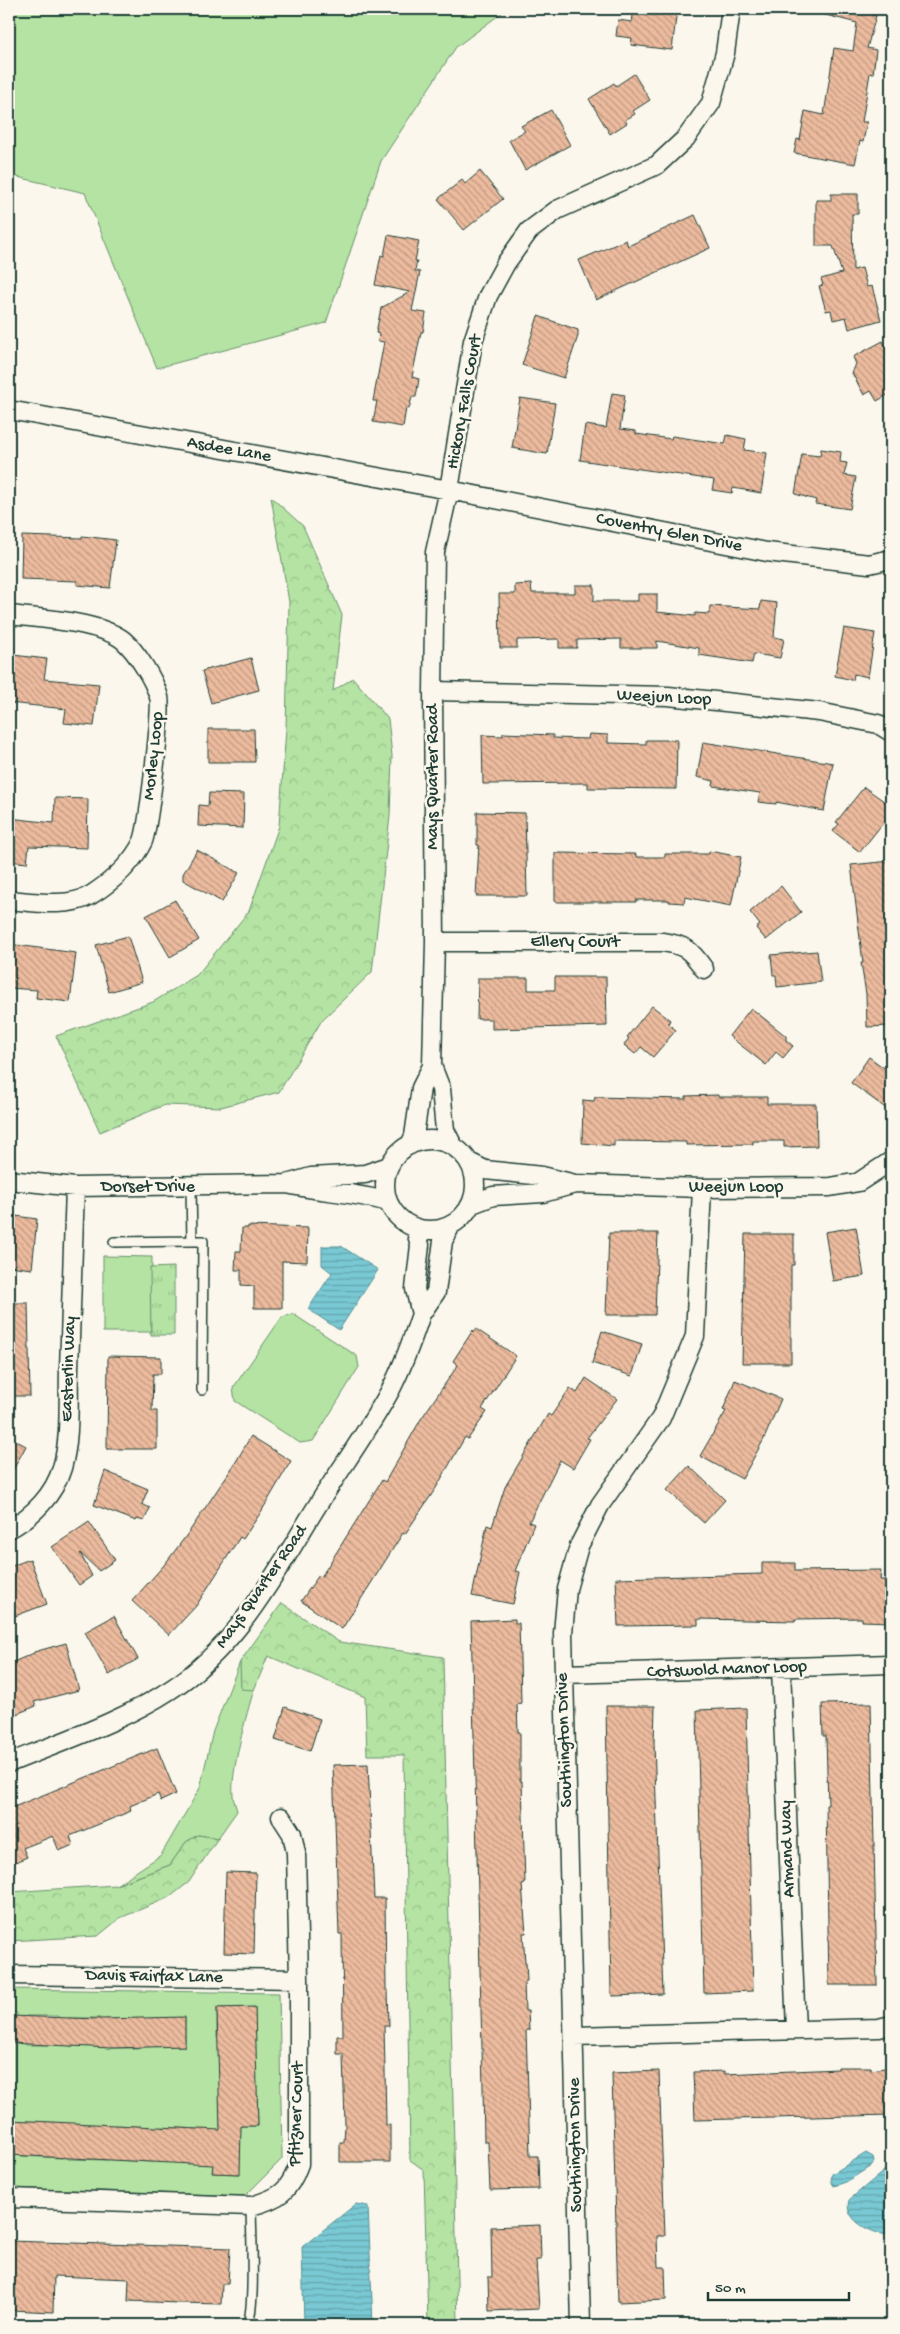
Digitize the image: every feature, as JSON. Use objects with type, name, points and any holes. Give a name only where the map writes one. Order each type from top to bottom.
[{"type":"street","name":"Hickory Falls Court","points":[[449,490],[473,341],[488,296],[506,263],[528,231],[557,210],[657,165],[686,138],[711,103],[725,54],[731,9]]},
{"type":"street","name":"Asdee Lane","points":[[9,410],[449,490]]},
{"type":"street","name":"Coventry Glen Drive","points":[[449,490],[767,552],[869,564],[891,560]]},
{"type":"street","name":"Mays Quarter Road","points":[[9,1763],[142,1707],[171,1690],[210,1659],[235,1632],[265,1589],[390,1392],[409,1352],[421,1314],[436,1292],[443,1241],[451,1226],[460,1220],[472,1204],[476,1183],[469,1162],[453,1146],[445,1130],[441,1089],[432,1066],[435,942],[433,691],[435,552],[449,490]]},
{"type":"street","name":"Morley Loop","points":[[9,615],[99,627],[122,640],[139,658],[160,699],[155,767],[144,839],[123,871],[89,896],[53,904],[9,900]]},
{"type":"street","name":"Weejun Loop","points":[[433,691],[668,696],[819,712],[878,724],[891,732]]},
{"type":"street","name":"Ellery Court","points":[[435,942],[662,942],[681,944],[693,954],[704,968]]},
{"type":"street","name":"Mays Quarter Road","points":[[410,1145],[414,1136],[422,1088],[432,1066]]},
{"type":"street","points":[[451,1226],[439,1230],[415,1228],[395,1213],[388,1202],[385,1184],[389,1166],[398,1154],[410,1145],[424,1140],[439,1141],[453,1146]]},
{"type":"street","name":"Weejun Loop","points":[[469,1162],[485,1170],[542,1176],[575,1184],[702,1188],[830,1187],[859,1182],[891,1162]]},
{"type":"street","name":"Dorset Drive","points":[[9,1180],[76,1187],[191,1187],[287,1184],[311,1177],[365,1174],[389,1166]]},
{"type":"street","name":"Dorset Drive","points":[[287,1184],[311,1190],[368,1196],[388,1202]]},
{"type":"street","name":"Weejun Loop","points":[[472,1204],[493,1196],[543,1193],[575,1184]]},
{"type":"street","name":"Easterlin Way","points":[[9,1529],[24,1521],[42,1504],[54,1487],[62,1468],[68,1420],[76,1187]]},
{"type":"street","name":"Southington Drive","points":[[581,2325],[563,1633],[567,1589],[579,1546],[600,1505],[661,1418],[695,1336],[702,1188]]},
{"type":"street","points":[[415,1228],[420,1245],[415,1289],[421,1314]]},
{"type":"street","name":"Cotswold Manor Loop","points":[[564,1674],[891,1664]]},
{"type":"street","name":"Armand Way","points":[[781,1668],[796,2030]]},
{"type":"street","name":"Pfitzner Court","points":[[9,2198],[252,2206],[270,2201],[292,2183],[299,2164],[300,1979],[296,1853],[292,1834],[281,1817]]},
{"type":"street","name":"Davis Fairfax Lane","points":[[9,1975],[300,1979]]},
{"type":"street","points":[[574,2036],[879,2028],[891,2025]]},
{"type":"lane","points":[[191,1187],[192,1241]]},
{"type":"lane","points":[[114,1242],[203,1241],[202,1390]]},
{"type":"lane","points":[[247,2325],[250,2320],[252,2206]]},
{"type":"green space","points":[[9,9],[507,9],[456,47],[381,161],[326,323],[157,368],[85,193],[9,175]]},
{"type":"green space","points":[[271,497],[303,526],[342,615],[333,691],[353,678],[388,719],[392,756],[390,816],[372,972],[322,1020],[279,1092],[221,1107],[165,1105],[100,1132],[56,1036],[153,1002],[197,975],[249,911],[279,826],[286,729],[289,602]]},
{"type":"green space","points":[[103,1256],[152,1257],[151,1332],[103,1332]]},
{"type":"green space","points":[[174,1267],[174,1335],[151,1335],[150,1268]]},
{"type":"green space","points":[[293,1314],[357,1356],[359,1367],[313,1441],[300,1443],[235,1401],[233,1388],[282,1317]]},
{"type":"green space","points":[[282,1603],[339,1642],[443,1657],[458,2325],[428,2325],[424,2170],[410,2160],[404,1755],[367,1755],[365,1697],[268,1656],[254,1690],[241,1689],[240,1662]]},
{"type":"green space","points":[[240,1662],[245,1685],[254,1690],[236,1759],[233,1797],[237,1811],[218,1838],[198,1835],[186,1842],[170,1865],[116,1885],[161,1855],[200,1788],[213,1731]]},
{"type":"green space","points":[[198,1835],[218,1838],[189,1882],[170,1897],[120,1918],[98,1936],[9,1941],[9,1892],[116,1885],[170,1865],[186,1842]]},
{"type":"green space","points":[[9,1989],[279,1993],[282,2159],[245,2196],[9,2188],[9,2155],[15,2155],[16,2120],[9,2120],[9,2043],[18,2042],[17,2013],[9,2012]],"holes":[[[217,2008],[255,2008],[255,2038],[217,2038]],[[26,2016],[58,2016],[57,2045],[26,2045]],[[69,2018],[100,2018],[101,2046],[69,2046]],[[154,2018],[185,2018],[185,2046],[153,2046]],[[143,2019],[143,2048],[111,2048]],[[220,2096],[257,2096],[258,2126],[220,2126]],[[24,2121],[64,2123],[62,2158],[22,2156]],[[69,2124],[109,2126],[108,2160],[68,2159]],[[115,2125],[154,2127],[153,2162],[113,2160]],[[160,2127],[200,2129],[158,2162]],[[213,2146],[239,2174],[213,2173]]]},
{"type":"water","points":[[322,1246],[341,1246],[378,1270],[339,1330],[308,1309],[332,1273],[322,1265]]},
{"type":"water","points":[[866,2153],[873,2157],[874,2162],[871,2166],[846,2182],[834,2186],[831,2181],[832,2174]]},
{"type":"water","points":[[891,2165],[891,2235],[876,2232],[861,2225],[855,2220],[848,2208],[849,2200]]},
{"type":"water","points":[[356,2204],[368,2206],[373,2325],[304,2325],[302,2247]]},
{"type":"building","points":[[634,9],[677,9],[672,50],[631,45],[632,38],[616,36],[618,20],[632,22]]},
{"type":"building","points":[[822,9],[874,9],[872,15],[876,16],[867,48],[876,50],[873,74],[870,73],[862,122],[867,122],[863,142],[860,141],[855,164],[794,153],[797,139],[800,140],[805,111],[824,115],[834,48],[853,51],[857,23],[822,14]]},
{"type":"building","points":[[634,74],[650,100],[633,111],[635,114],[625,120],[627,123],[610,134],[589,99],[614,83],[616,86]]},
{"type":"building","points":[[551,110],[570,145],[525,170],[509,140],[525,131],[521,126]]},
{"type":"building","points":[[480,171],[503,199],[464,230],[438,199],[462,180],[465,184]]},
{"type":"building","points":[[831,194],[858,194],[858,214],[852,214],[853,270],[862,268],[867,287],[872,286],[881,320],[849,329],[846,317],[833,320],[831,310],[826,311],[819,286],[823,285],[821,279],[842,273],[833,246],[816,246],[816,200],[831,200]]},
{"type":"building","points":[[695,215],[710,248],[596,300],[579,260],[626,240],[628,246]]},
{"type":"building","points":[[388,235],[419,241],[415,271],[420,272],[412,311],[426,313],[412,377],[419,379],[416,397],[412,397],[409,409],[406,408],[403,427],[373,422],[377,401],[373,401],[384,342],[378,341],[379,334],[376,333],[381,308],[410,292],[375,285],[381,255],[384,256]]},
{"type":"building","points":[[538,316],[578,330],[578,336],[564,378],[522,365]]},
{"type":"building","points":[[883,341],[891,357],[891,393],[877,401],[871,391],[864,395],[852,373],[856,364],[853,357]]},
{"type":"building","points":[[612,393],[625,395],[620,429],[636,431],[636,434],[671,439],[672,436],[725,444],[727,435],[746,439],[744,450],[767,453],[761,493],[733,488],[732,493],[712,490],[714,480],[580,460],[585,425],[606,428]]},
{"type":"building","points":[[520,398],[555,403],[547,454],[512,448]]},
{"type":"building","points":[[821,449],[841,452],[840,462],[847,463],[844,475],[856,477],[850,509],[815,504],[816,500],[795,494],[802,454],[820,456]]},
{"type":"building","points":[[22,536],[82,538],[82,536],[116,540],[110,588],[77,585],[77,581],[21,579]]},
{"type":"building","points":[[531,584],[532,593],[575,593],[575,585],[594,585],[594,601],[638,601],[638,594],[657,594],[657,612],[695,616],[695,613],[709,614],[710,606],[760,609],[761,601],[777,603],[774,637],[784,639],[780,658],[754,654],[752,663],[699,655],[699,648],[657,641],[657,648],[621,648],[621,639],[577,640],[577,648],[559,648],[559,639],[517,640],[517,648],[500,648],[499,594],[515,594],[515,585]]},
{"type":"building","points":[[844,628],[875,633],[868,677],[854,674],[853,680],[835,676]]},
{"type":"building","points":[[13,655],[47,659],[44,679],[99,684],[94,726],[64,723],[66,709],[9,703]]},
{"type":"building","points":[[251,658],[259,690],[211,703],[202,671]]},
{"type":"building","points":[[208,729],[254,729],[255,762],[208,762]]},
{"type":"building","points":[[503,733],[553,735],[553,738],[588,739],[589,734],[608,735],[608,743],[646,744],[646,740],[677,740],[676,789],[588,788],[588,783],[483,784],[482,735],[503,736]]},
{"type":"building","points":[[703,742],[833,763],[824,811],[776,802],[776,804],[758,802],[760,793],[713,786],[714,781],[697,777]]},
{"type":"building","points":[[864,787],[891,806],[891,813],[860,852],[833,831],[839,824],[836,822]]},
{"type":"building","points":[[209,793],[244,794],[243,828],[198,826],[199,805],[208,806]]},
{"type":"building","points":[[55,798],[88,799],[87,848],[29,846],[27,863],[9,861],[9,818],[54,823]]},
{"type":"building","points":[[477,812],[525,813],[527,896],[476,896],[479,845],[477,845]]},
{"type":"building","points":[[197,850],[239,873],[222,902],[183,880],[183,874]]},
{"type":"building","points":[[709,851],[741,857],[731,906],[685,897],[684,903],[669,902],[669,900],[555,902],[555,853],[636,854],[636,857],[665,857],[665,854],[709,854]]},
{"type":"building","points":[[891,861],[891,1026],[867,1027],[866,994],[861,963],[863,963],[851,865]]},
{"type":"building","points":[[781,886],[801,912],[766,940],[756,928],[760,925],[750,912]]},
{"type":"building","points":[[175,900],[199,940],[170,957],[146,916]]},
{"type":"building","points":[[128,936],[142,982],[109,992],[96,945]]},
{"type":"building","points":[[9,944],[76,953],[70,1002],[36,998],[37,990],[9,988]]},
{"type":"building","points":[[817,951],[821,982],[777,987],[776,975],[773,975],[771,955]]},
{"type":"building","points":[[555,977],[606,977],[607,1026],[492,1029],[492,1019],[477,1019],[478,978],[528,978],[528,990],[555,990]]},
{"type":"building","points":[[652,1006],[670,1020],[668,1024],[676,1030],[653,1057],[641,1047],[635,1054],[624,1045],[629,1038],[627,1037]]},
{"type":"building","points":[[751,1008],[786,1036],[786,1040],[793,1046],[783,1058],[776,1052],[766,1065],[729,1036]]},
{"type":"building","points":[[869,1057],[891,1073],[891,1112],[851,1083]]},
{"type":"building","points":[[718,1095],[718,1097],[767,1097],[767,1104],[816,1104],[817,1146],[784,1147],[784,1141],[753,1141],[753,1144],[686,1145],[686,1142],[614,1141],[614,1146],[582,1143],[583,1100],[594,1101],[595,1097],[686,1099],[686,1096]]},
{"type":"building","points":[[9,1215],[37,1219],[32,1269],[9,1266]]},
{"type":"building","points":[[248,1226],[308,1228],[307,1262],[282,1261],[282,1308],[254,1308],[254,1286],[241,1285],[241,1270],[235,1270],[236,1251],[241,1251],[242,1228],[248,1228]]},
{"type":"building","points":[[856,1227],[864,1276],[833,1281],[825,1232]]},
{"type":"building","points":[[609,1233],[658,1233],[655,1315],[606,1315]]},
{"type":"building","points":[[745,1234],[794,1234],[794,1265],[791,1265],[791,1363],[742,1363]]},
{"type":"building","points":[[9,1303],[28,1303],[30,1396],[9,1396]]},
{"type":"building","points":[[476,1329],[516,1356],[482,1409],[487,1412],[468,1439],[465,1437],[436,1488],[405,1534],[403,1533],[342,1629],[301,1601],[319,1575],[321,1577],[382,1480],[385,1482],[421,1419],[458,1365],[453,1361],[473,1330],[474,1332]]},
{"type":"building","points":[[602,1331],[642,1344],[632,1376],[592,1363]]},
{"type":"building","points":[[108,1356],[161,1357],[161,1374],[153,1374],[152,1411],[157,1411],[157,1449],[107,1449]]},
{"type":"building","points":[[586,1378],[617,1399],[587,1438],[590,1439],[573,1468],[560,1460],[529,1522],[534,1524],[515,1571],[520,1572],[513,1604],[472,1596],[487,1525],[492,1527],[505,1487],[548,1414],[551,1416],[570,1388],[577,1393]]},
{"type":"building","points":[[735,1380],[781,1399],[764,1439],[742,1479],[700,1456],[726,1411],[723,1410]]},
{"type":"building","points":[[251,1436],[291,1461],[243,1539],[240,1537],[196,1606],[169,1635],[132,1601],[165,1564],[189,1532]]},
{"type":"building","points":[[9,1437],[26,1446],[9,1477]]},
{"type":"building","points":[[689,1466],[725,1500],[704,1523],[667,1490]]},
{"type":"building","points":[[105,1471],[148,1489],[142,1504],[150,1508],[144,1521],[137,1519],[136,1521],[94,1505]]},
{"type":"building","points":[[89,1522],[115,1560],[99,1571],[80,1553],[92,1576],[79,1585],[52,1547]]},
{"type":"building","points":[[30,1559],[47,1604],[15,1616],[9,1598],[9,1567]]},
{"type":"building","points":[[762,1563],[795,1563],[795,1571],[881,1570],[880,1580],[891,1580],[891,1622],[862,1621],[862,1618],[795,1619],[795,1621],[698,1619],[698,1625],[618,1626],[616,1578],[762,1574]]},
{"type":"building","points":[[114,1616],[138,1659],[109,1675],[85,1632]]},
{"type":"building","points":[[515,1619],[515,1623],[519,1623],[520,1658],[521,1703],[517,1704],[518,1732],[520,1732],[520,1781],[522,1781],[525,1884],[522,1885],[526,1933],[523,1933],[527,1981],[524,1982],[525,2011],[528,2011],[529,2030],[526,2030],[530,2156],[538,2156],[539,2189],[490,2190],[488,2142],[484,2142],[471,1621]]},
{"type":"building","points":[[66,1643],[79,1690],[34,1702],[36,1706],[9,1717],[9,1664],[34,1652]]},
{"type":"building","points":[[871,1703],[877,1985],[829,1985],[826,1805],[828,1805],[826,1736],[823,1736],[822,1704]]},
{"type":"building","points":[[606,1706],[655,1706],[654,1743],[663,1994],[613,1996],[611,1994]]},
{"type":"building","points":[[285,1707],[320,1719],[310,1751],[275,1740]]},
{"type":"building","points":[[746,1708],[753,1991],[704,1993],[697,1710]]},
{"type":"building","points":[[157,1748],[176,1794],[161,1801],[158,1794],[130,1806],[131,1811],[70,1836],[73,1845],[59,1851],[53,1836],[23,1848],[27,1857],[13,1863],[9,1854],[9,1809]]},
{"type":"building","points":[[368,1764],[374,1898],[385,1898],[386,1990],[388,1990],[389,2026],[384,2026],[386,2125],[390,2125],[390,2162],[340,2162],[340,2142],[344,2142],[345,2125],[343,2054],[337,2054],[337,2036],[343,2036],[342,1934],[339,1934],[333,1765]]},
{"type":"building","points":[[226,1872],[256,1873],[254,1954],[224,1953]]},
{"type":"building","points":[[255,2007],[258,2126],[241,2126],[240,2174],[212,2173],[213,2165],[9,2155],[9,2120],[220,2130],[217,2008]]},
{"type":"building","points":[[9,2016],[101,2019],[185,2017],[185,2046],[111,2048],[9,2043]]},
{"type":"building","points":[[838,2067],[871,2067],[871,2070],[891,2067],[891,2115],[695,2120],[693,2072],[725,2071],[725,2074],[838,2069]]},
{"type":"building","points":[[659,2071],[665,2236],[657,2236],[658,2267],[665,2267],[666,2300],[618,2302],[612,2073]]},
{"type":"building","points":[[540,2225],[541,2260],[536,2260],[539,2309],[489,2311],[488,2277],[492,2277],[491,2227]]},
{"type":"building","points":[[9,2241],[230,2248],[228,2284],[222,2284],[221,2304],[128,2301],[129,2279],[54,2276],[53,2312],[9,2310]]}]
